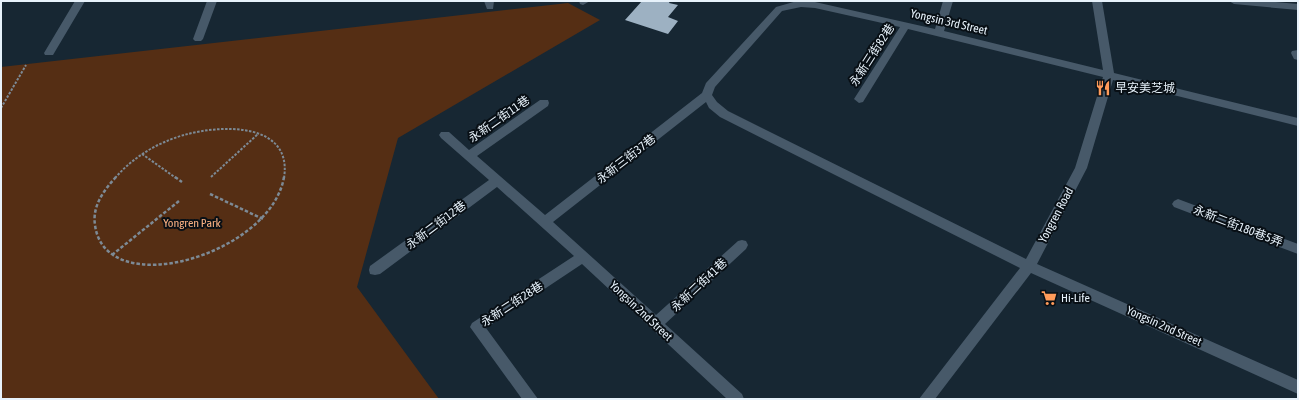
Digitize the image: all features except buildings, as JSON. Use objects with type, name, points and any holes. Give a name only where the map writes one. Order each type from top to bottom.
[{"type":"street","points":[[49,53],[80,1]]},
{"type":"street","points":[[198,39],[212,1]]},
{"type":"street","points":[[939,33],[948,1]]},
{"type":"street","name":"Yongren Road","points":[[926,399],[1029,266],[1081,168],[1109,76],[1097,1]]},
{"type":"street","points":[[1234,1],[1298,7]]},
{"type":"street","name":"Yongsin 3rd Street","points":[[707,95],[710,86],[779,9],[786,5],[803,2],[939,33],[1298,122]]},
{"type":"street","name":"永新三街82巷","points":[[859,99],[906,26]]},
{"type":"street","points":[[707,95],[713,105],[724,114],[1029,266]]},
{"type":"street","name":"永新三街37巷","points":[[545,222],[707,95]]},
{"type":"street","name":"永新二街11巷","points":[[469,156],[544,103]]},
{"type":"street","name":"Yongsin 2nd Street","points":[[445,135],[545,222],[737,399]]},
{"type":"street","name":"永新二街12巷","points":[[375,270],[497,180]]},
{"type":"street","name":"永新二街180巷5弄","points":[[1178,204],[1298,249]]},
{"type":"street","name":"永新二街41巷","points":[[656,324],[742,245]]},
{"type":"street","name":"永新二街28巷","points":[[530,399],[477,327],[583,257]]},
{"type":"street","name":"Yongsin 2nd Street","points":[[1029,266],[1298,387]]},
{"type":"path","points":[[1,108],[26,65]]},
{"type":"path","points":[[215,128],[239,128],[258,133],[272,142],[282,153],[286,168],[284,184],[276,201],[263,219],[242,236],[216,251],[187,261],[159,265],[133,263],[112,255],[99,242],[94,225],[96,206],[106,187],[121,170],[142,154],[165,141],[191,132],[215,128]]},
{"type":"path","points":[[211,176],[258,133]]},
{"type":"path","points":[[142,154],[182,182]]},
{"type":"path","points":[[210,194],[263,219]]},
{"type":"path","points":[[112,255],[179,201]]},
{"type":"green space","name":"Yongren Park","points":[[568,3],[600,20],[398,138],[357,287],[439,399],[1,399],[1,67]]},
{"type":"place","name":"早安美芝城","points":[[1103,88]]},
{"type":"place","name":"Hi-Life","points":[[1049,298]]}]
